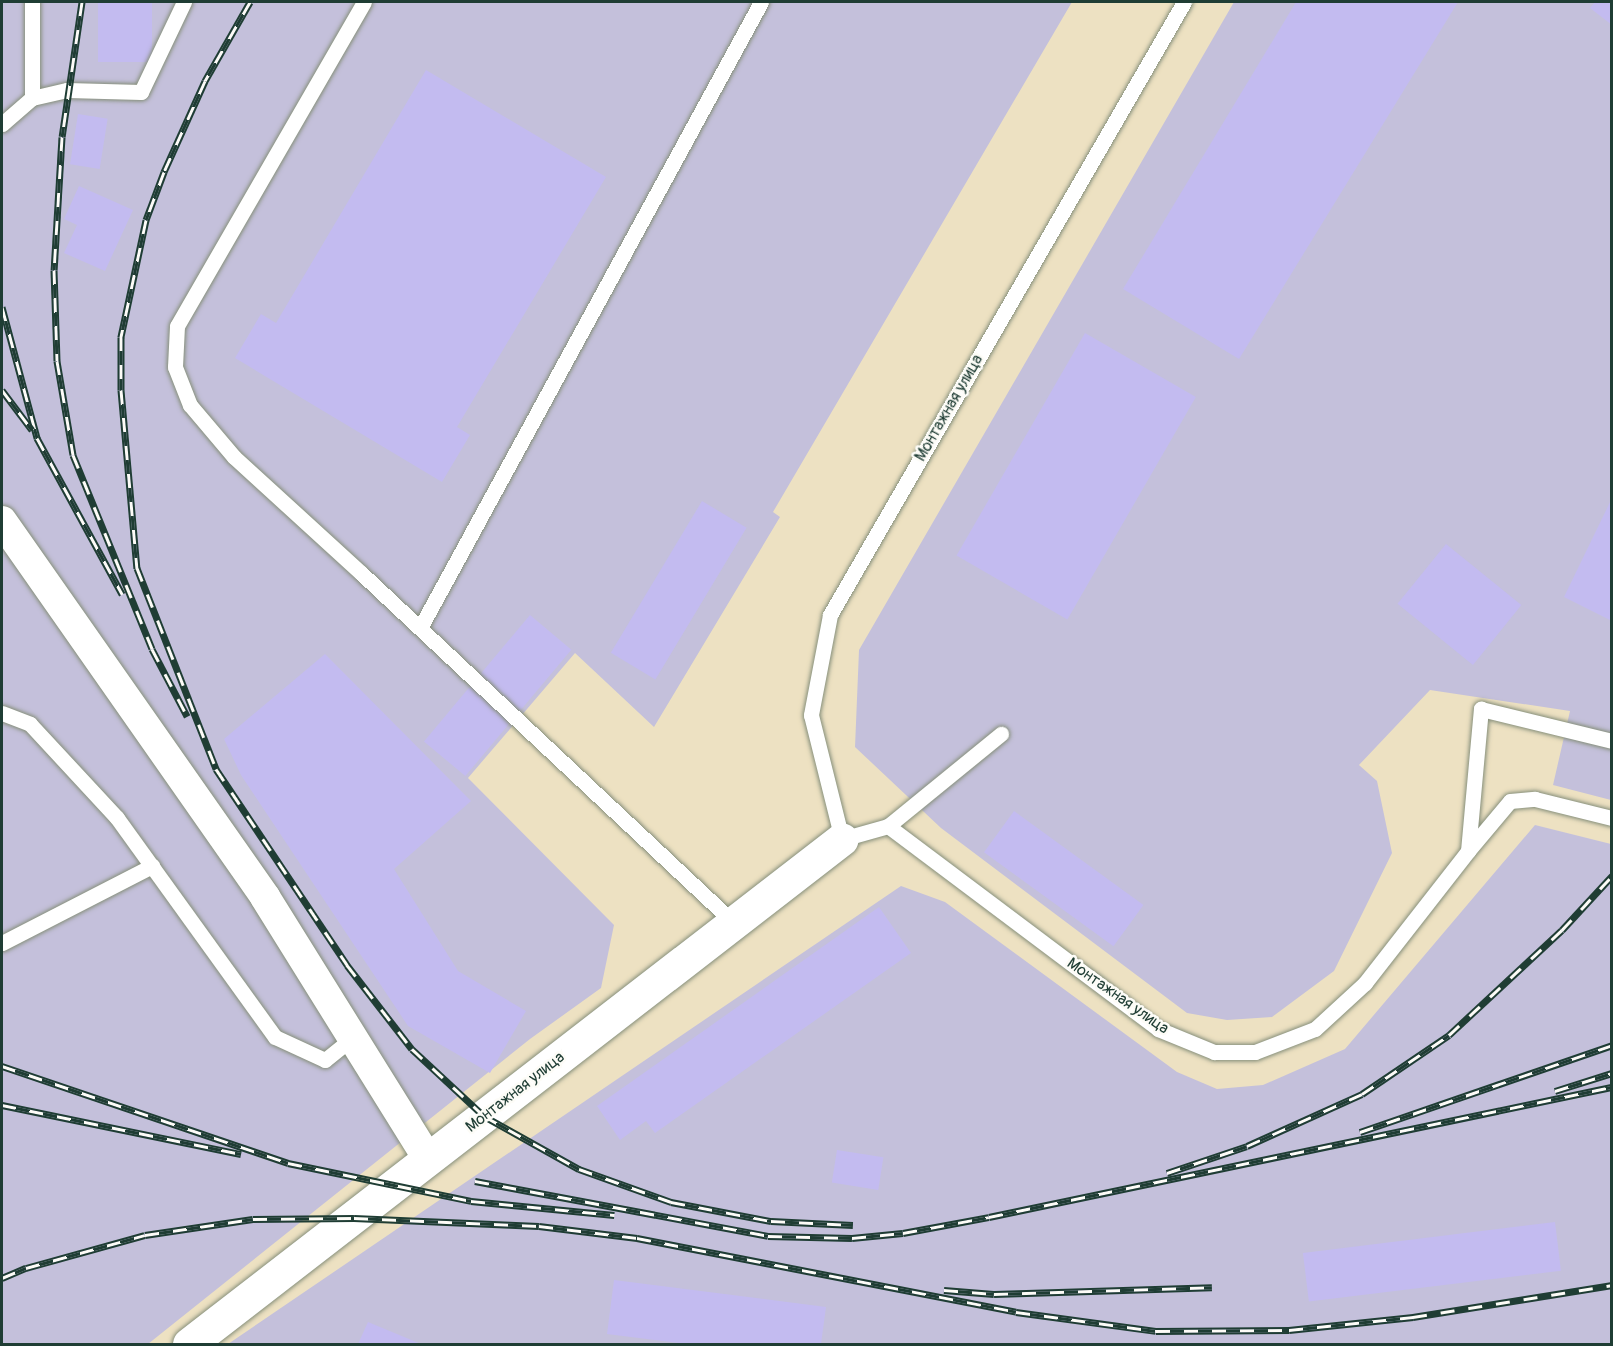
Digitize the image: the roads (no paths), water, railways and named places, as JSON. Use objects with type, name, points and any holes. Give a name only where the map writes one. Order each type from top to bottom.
[{"type":"street","points":[[2,521],[265,897],[428,1159]]},
{"type":"street","name":"Монтажная улица","points":[[189,1344],[842,839]]},
{"type":"lane","points":[[32,2],[32,98]]},
{"type":"lane","points":[[2,123],[32,98],[67,90],[141,92],[184,2]]},
{"type":"lane","points":[[364,2],[177,326],[175,367],[190,405],[234,457],[734,922]]},
{"type":"lane","points":[[420,628],[761,2]]},
{"type":"lane","name":"Монтажная улица","points":[[1184,2],[830,615],[811,715],[842,839],[888,826],[1158,1029],[1214,1052],[1255,1052],[1315,1029],[1365,983],[1467,850],[1510,801],[1535,799],[1611,818]]},
{"type":"lane","points":[[1467,850],[1482,709],[1611,741]]},
{"type":"lane","points":[[2,713],[30,724],[117,818],[275,1037],[325,1060],[352,1038]]},
{"type":"lane","points":[[888,826],[1001,734]]},
{"type":"lane","points":[[2,943],[152,866]]},
{"type":"railway","points":[[82,2],[62,137],[54,270],[57,361],[73,455],[152,649],[187,716]]},
{"type":"railway","points":[[250,2],[205,81],[164,172],[146,220],[121,337],[121,390],[137,568],[216,769],[347,965],[412,1049],[484,1116],[579,1169],[671,1202],[771,1221],[853,1225]]},
{"type":"railway","points":[[2,307],[37,438],[122,594]]},
{"type":"railway","points":[[2,390],[32,430]]},
{"type":"railway","points":[[1167,1173],[1247,1146],[1362,1094],[1449,1035],[1562,930],[1612,876]]},
{"type":"railway","points":[[1360,1132],[1612,1045]]},
{"type":"railway","points":[[2,1066],[288,1163],[471,1201],[614,1215]]},
{"type":"railway","points":[[1555,1091],[1612,1073]]},
{"type":"railway","points":[[475,1181],[768,1236],[852,1238],[903,1233],[989,1217],[1612,1087]]},
{"type":"railway","points":[[2,1105],[241,1154]]},
{"type":"railway","points":[[2,1278],[26,1268],[145,1235],[253,1219],[354,1218],[539,1226],[637,1238],[1016,1312],[1156,1331],[1289,1330],[1413,1317],[1612,1285]]},
{"type":"railway","points":[[944,1290],[994,1294],[1212,1287]]}]
